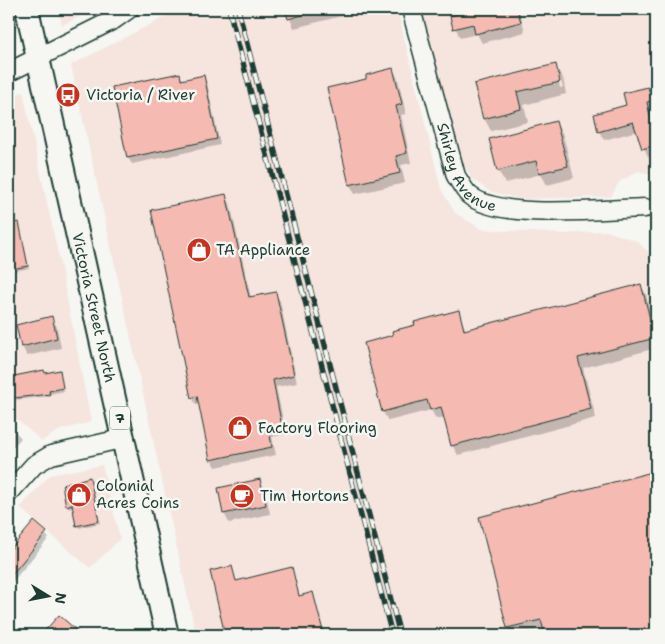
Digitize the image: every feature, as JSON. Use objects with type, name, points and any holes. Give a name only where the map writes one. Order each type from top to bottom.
[{"type":"main road","name":"Victoria Street North","points":[[27,9],[40,58],[125,438],[167,635]]},
{"type":"street","points":[[9,72],[115,19],[129,9]]},
{"type":"street","name":"Shirley Avenue","points":[[411,9],[456,176],[469,195],[495,207],[526,211],[645,208]]},
{"type":"street","points":[[9,493],[34,465],[51,455],[125,438]]},
{"type":"shaded area","points":[[58,9],[96,9],[62,25]]},
{"type":"shaded area","points":[[181,9],[397,9],[441,189],[455,213],[481,229],[561,234],[606,231],[637,241],[656,260],[656,635],[196,635],[71,65]]},
{"type":"shaded area","points":[[422,9],[656,9],[656,176],[638,171],[619,182],[611,197],[519,199],[489,191],[471,178],[458,153]]},
{"type":"shaded area","points":[[23,92],[60,263],[91,422],[60,430],[42,441],[9,413],[9,97]]},
{"type":"shaded area","points":[[102,465],[120,539],[90,568],[20,508],[50,475]]},
{"type":"building","points":[[285,9],[314,9],[314,12],[288,19]]},
{"type":"building","points":[[477,9],[517,9],[521,22],[475,34],[473,24],[453,29],[450,16]]},
{"type":"building","points":[[556,64],[560,82],[517,92],[521,109],[483,119],[474,84]]},
{"type":"building","points":[[393,68],[402,104],[396,106],[407,153],[396,156],[400,173],[349,185],[327,88],[366,79],[366,75]]},
{"type":"building","points":[[180,73],[181,80],[204,75],[217,139],[127,158],[112,87]]},
{"type":"building","points":[[648,87],[652,101],[647,102],[656,145],[642,149],[633,122],[598,132],[594,114],[626,105],[623,93]]},
{"type":"building","points":[[556,121],[568,166],[539,173],[536,161],[497,171],[489,139]]},
{"type":"building","points":[[226,194],[249,297],[276,292],[294,375],[273,380],[282,427],[269,430],[272,447],[210,460],[197,396],[191,398],[151,210]]},
{"type":"building","points":[[19,222],[28,266],[11,269],[9,224]]},
{"type":"building","points":[[641,284],[655,338],[578,358],[591,409],[451,446],[441,407],[430,410],[427,400],[382,412],[364,343],[393,335],[392,331],[415,325],[414,322],[459,310],[464,330]]},
{"type":"building","points":[[52,316],[57,338],[21,347],[16,325]]},
{"type":"building","points":[[44,370],[45,373],[60,370],[63,388],[49,391],[50,394],[14,398],[12,387],[9,388],[9,377]]},
{"type":"building","points":[[656,471],[656,635],[545,635],[541,620],[507,628],[479,517]]},
{"type":"building","name":"Colonial Acres Coins","points":[[90,477],[99,521],[76,526],[72,504],[66,506],[62,485]]},
{"type":"building","name":"Tim Hortons","points":[[260,479],[266,505],[223,514],[218,488]]},
{"type":"building","points":[[34,521],[47,532],[9,578],[9,551]]},
{"type":"building","points":[[232,566],[236,581],[292,567],[299,596],[313,592],[324,635],[225,635],[210,571]]},
{"type":"building","points":[[59,615],[82,635],[41,635]]},
{"type":"railway","points":[[229,9],[392,635]]},
{"type":"railway","points":[[238,9],[400,635]]},
{"type":"place","name":"Victoria / River","points":[[68,95]]},
{"type":"place","name":"TA Appliance","points":[[199,250]]},
{"type":"place","name":"Factory Flooring","points":[[240,428]]},
{"type":"place","name":"Colonial Acres Coins","points":[[79,495]]},
{"type":"place","name":"Tim Hortons","points":[[242,496]]}]
